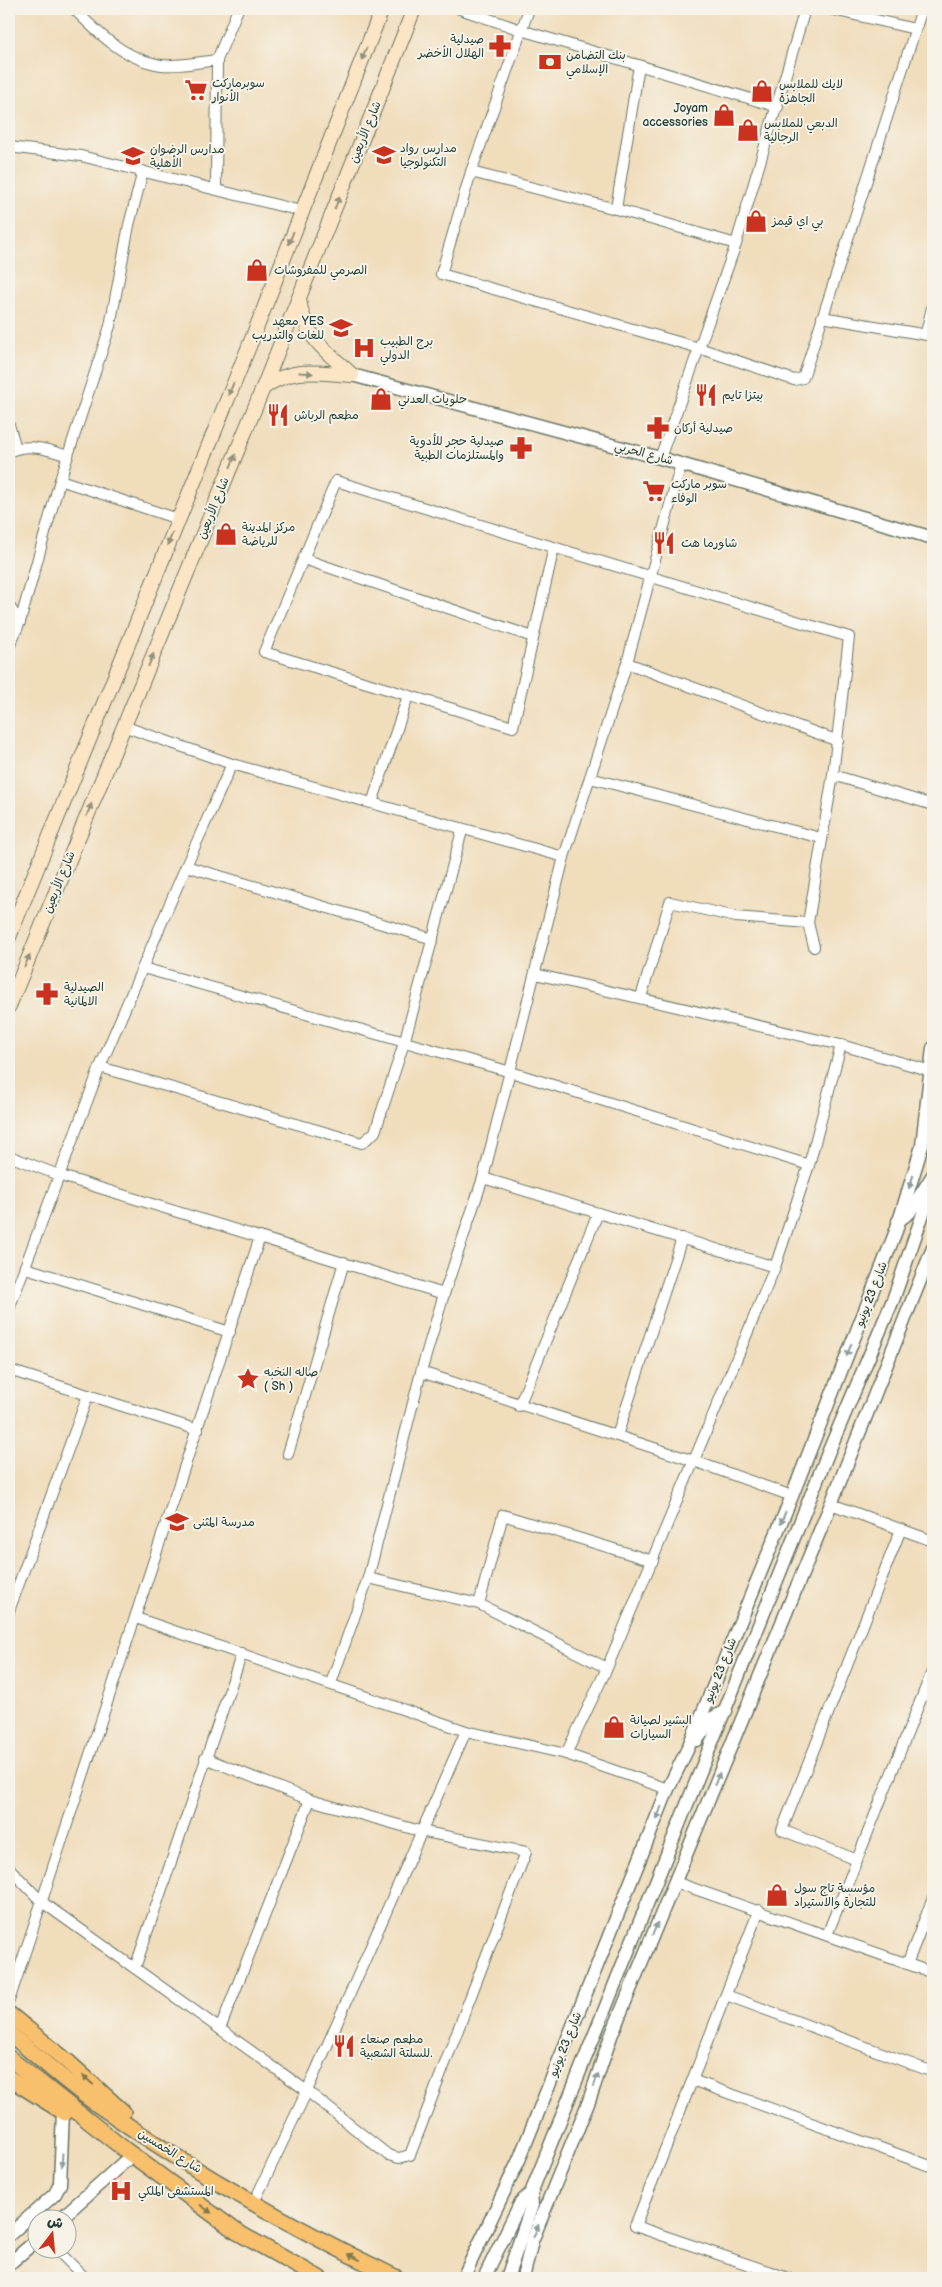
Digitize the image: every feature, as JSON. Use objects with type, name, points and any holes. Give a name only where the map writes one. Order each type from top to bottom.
[{"type":"main road","name":"شارع الأربعين","points":[[9,937],[252,339],[382,9]]},
{"type":"main road","name":"شارع الأربعين","points":[[9,1006],[263,388],[414,9]]},
{"type":"main road","points":[[299,297],[305,325],[313,339],[352,375]]},
{"type":"main road","points":[[263,388],[272,381],[293,372],[352,375]]},
{"type":"main road","points":[[9,2014],[68,2062],[163,2148]]},
{"type":"main road","name":"شارع الخمسين","points":[[9,2033],[97,2104],[163,2148],[351,2256],[398,2278]]},
{"type":"main road","name":"شارع الخمسين","points":[[9,2058],[128,2152],[238,2232],[319,2278]]},
{"type":"main road","name":"شارع الخمسين","points":[[9,2078],[128,2152]]},
{"type":"street","points":[[74,9],[102,37],[128,54],[157,65],[217,60]]},
{"type":"street","points":[[216,189],[217,60],[238,9]]},
{"type":"street","points":[[460,9],[521,30],[778,107]]},
{"type":"street","points":[[529,9],[471,172],[441,274],[699,348],[799,380],[803,378],[922,9]]},
{"type":"street","points":[[660,458],[736,244],[778,107],[805,9]]},
{"type":"street","points":[[829,9],[915,29]]},
{"type":"street","points":[[616,209],[639,64]]},
{"type":"street","points":[[9,147],[17,146],[81,156],[301,211]]},
{"type":"street","points":[[9,647],[20,622],[60,480],[110,326],[129,225],[143,171]]},
{"type":"street","points":[[471,172],[616,209],[736,244]]},
{"type":"street","points":[[822,317],[929,335],[933,303]]},
{"type":"street","name":"شارع الحربي","points":[[352,375],[660,458],[933,538]]},
{"type":"street","points":[[9,425],[12,450],[46,448],[68,456]]},
{"type":"street","points":[[331,1683],[368,1578],[421,1372],[444,1294],[483,1178],[564,857],[628,663],[680,464]]},
{"type":"street","points":[[60,480],[178,519]]},
{"type":"street","points":[[554,547],[512,727],[264,652],[336,481],[652,576],[849,637],[838,741],[808,923],[814,947]]},
{"type":"street","points":[[304,559],[533,637]]},
{"type":"street","points":[[9,606],[20,622]]},
{"type":"street","points":[[628,663],[838,741]]},
{"type":"street","points":[[372,803],[408,696]]},
{"type":"street","points":[[124,726],[232,764],[462,830],[564,857]]},
{"type":"street","points":[[9,1309],[61,1176],[100,1067],[232,764]]},
{"type":"street","points":[[833,775],[933,804]]},
{"type":"street","points":[[590,778],[821,838]]},
{"type":"street","points":[[100,1067],[362,1143],[375,1132],[404,1042],[462,830]]},
{"type":"street","points":[[186,866],[432,938]]},
{"type":"street","points":[[640,997],[670,902],[736,916],[808,923]]},
{"type":"street","points":[[143,968],[511,1072],[809,1165]]},
{"type":"street","points":[[535,974],[841,1045],[931,1071]]},
{"type":"street","points":[[566,1754],[607,1668],[776,1267],[809,1165],[841,1045]]},
{"type":"street","name":"شارع 23 يونيو","points":[[466,2278],[519,2160],[668,1789],[688,1748],[792,1496],[898,1221],[922,1146],[933,1048]]},
{"type":"street","points":[[9,1156],[61,1176],[444,1294]]},
{"type":"street","points":[[898,1221],[909,1213],[933,1175]]},
{"type":"street","points":[[483,1178],[776,1267]]},
{"type":"street","points":[[484,2278],[521,2202],[531,2193],[828,1453],[893,1300],[933,1185]]},
{"type":"street","points":[[519,1406],[598,1213]]},
{"type":"street","points":[[9,2001],[260,1237]]},
{"type":"street","points":[[617,1436],[682,1238]]},
{"type":"street","points":[[522,2278],[532,2241],[589,2101],[611,2036],[831,1504],[933,1250]]},
{"type":"street","points":[[288,1454],[344,1262]]},
{"type":"street","points":[[26,1268],[230,1332]]},
{"type":"street","points":[[9,1370],[198,1430]]},
{"type":"street","points":[[421,1372],[519,1406],[694,1461],[792,1496]]},
{"type":"street","points":[[9,1611],[88,1395]]},
{"type":"street","points":[[831,1504],[933,1540]]},
{"type":"street","points":[[479,1604],[503,1515],[653,1561]]},
{"type":"street","points":[[857,1860],[782,1830],[901,1529]]},
{"type":"street","points":[[368,1578],[479,1604],[607,1668]]},
{"type":"street","points":[[136,1618],[331,1683],[466,1731],[566,1754],[668,1789]]},
{"type":"street","points":[[135,1968],[242,1653]]},
{"type":"street","points":[[827,1935],[933,1670]]},
{"type":"street","points":[[688,1748],[696,1741],[712,1718],[726,1711]]},
{"type":"street","points":[[254,2202],[307,2091],[420,1831],[466,1731]]},
{"type":"street","points":[[9,1868],[42,1902],[307,2091],[388,2155],[399,2158],[410,2155],[526,1852],[420,1831],[310,1800],[205,1758]]},
{"type":"street","points":[[220,2029],[310,1800]]},
{"type":"street","points":[[674,1882],[759,1910],[933,1973]]},
{"type":"street","points":[[907,1964],[933,1898]]},
{"type":"street","points":[[759,1910],[634,2226],[788,2278]]},
{"type":"street","points":[[726,1994],[933,2072]]},
{"type":"street","points":[[692,2080],[933,2166]]},
{"type":"street","points":[[9,2235],[55,2194],[60,2184],[63,2112]]},
{"type":"street","points":[[69,2210],[128,2152]]},
{"type":"street","points":[[508,2278],[532,2205],[531,2193]]},
{"type":"street","points":[[9,2264],[28,2248]]},
{"type":"street","points":[[67,2260],[84,2278]]},
{"type":"place","name":"صيدلية الهلال الأخضر","points":[[500,46]]},
{"type":"place","name":"بنك التضامن الإسلامي","points":[[550,62]]},
{"type":"place","name":"سوبرماركت الأنوار","points":[[196,90]]},
{"type":"place","name":"لايك للملابس الجاهزة","points":[[762,91]]},
{"type":"place","name":"Joyam accessories","points":[[724,115]]},
{"type":"place","name":"الدبعي للملابس الرجالية","points":[[748,130]]},
{"type":"place","name":"مدارس رواد التكنولوجيا","points":[[384,155]]},
{"type":"place","name":"مدارس الرضوان الأهلية","points":[[133,156]]},
{"type":"place","name":"بي اي قيمز","points":[[756,221]]},
{"type":"place","name":"الصرمي للمفروشات","points":[[257,270]]},
{"type":"place","name":"معهد YES للغات والتدريب","points":[[341,328]]},
{"type":"place","name":"برج الطبيب الدولي","points":[[364,348]]},
{"type":"place","name":"بيتزا تايم","points":[[706,395]]},
{"type":"place","name":"حلويات العدني","points":[[381,399]]},
{"type":"place","name":"مطعم الرباش","points":[[278,415]]},
{"type":"place","name":"صيدلية أركان","points":[[658,428]]},
{"type":"place","name":"صيدلية حجر للأدوية والمستلزمات الطبية","points":[[521,448]]},
{"type":"place","name":"سوبر ماركت الوفاء","points":[[654,491]]},
{"type":"place","name":"مركز المدينة للرياضة","points":[[226,534]]},
{"type":"place","name":"شاورما هت","points":[[664,543]]},
{"type":"place","name":"الصيدلية الالمانية","points":[[47,994]]},
{"type":"place","name":"صاله النخبه ( Sh )","points":[[248,1379]]},
{"type":"place","name":"مدرسة المثنى","points":[[177,1522]]},
{"type":"place","name":"البشير لصيانة السيارات","points":[[614,1727]]},
{"type":"place","name":"مؤسسة تاج سول للتجارة والاستيراد","points":[[777,1895]]},
{"type":"place","name":"مطعم صنعاء للسلتة الشعبية.","points":[[344,2046]]},
{"type":"place","name":"المستشفى الملكي","points":[[121,2191]]}]
